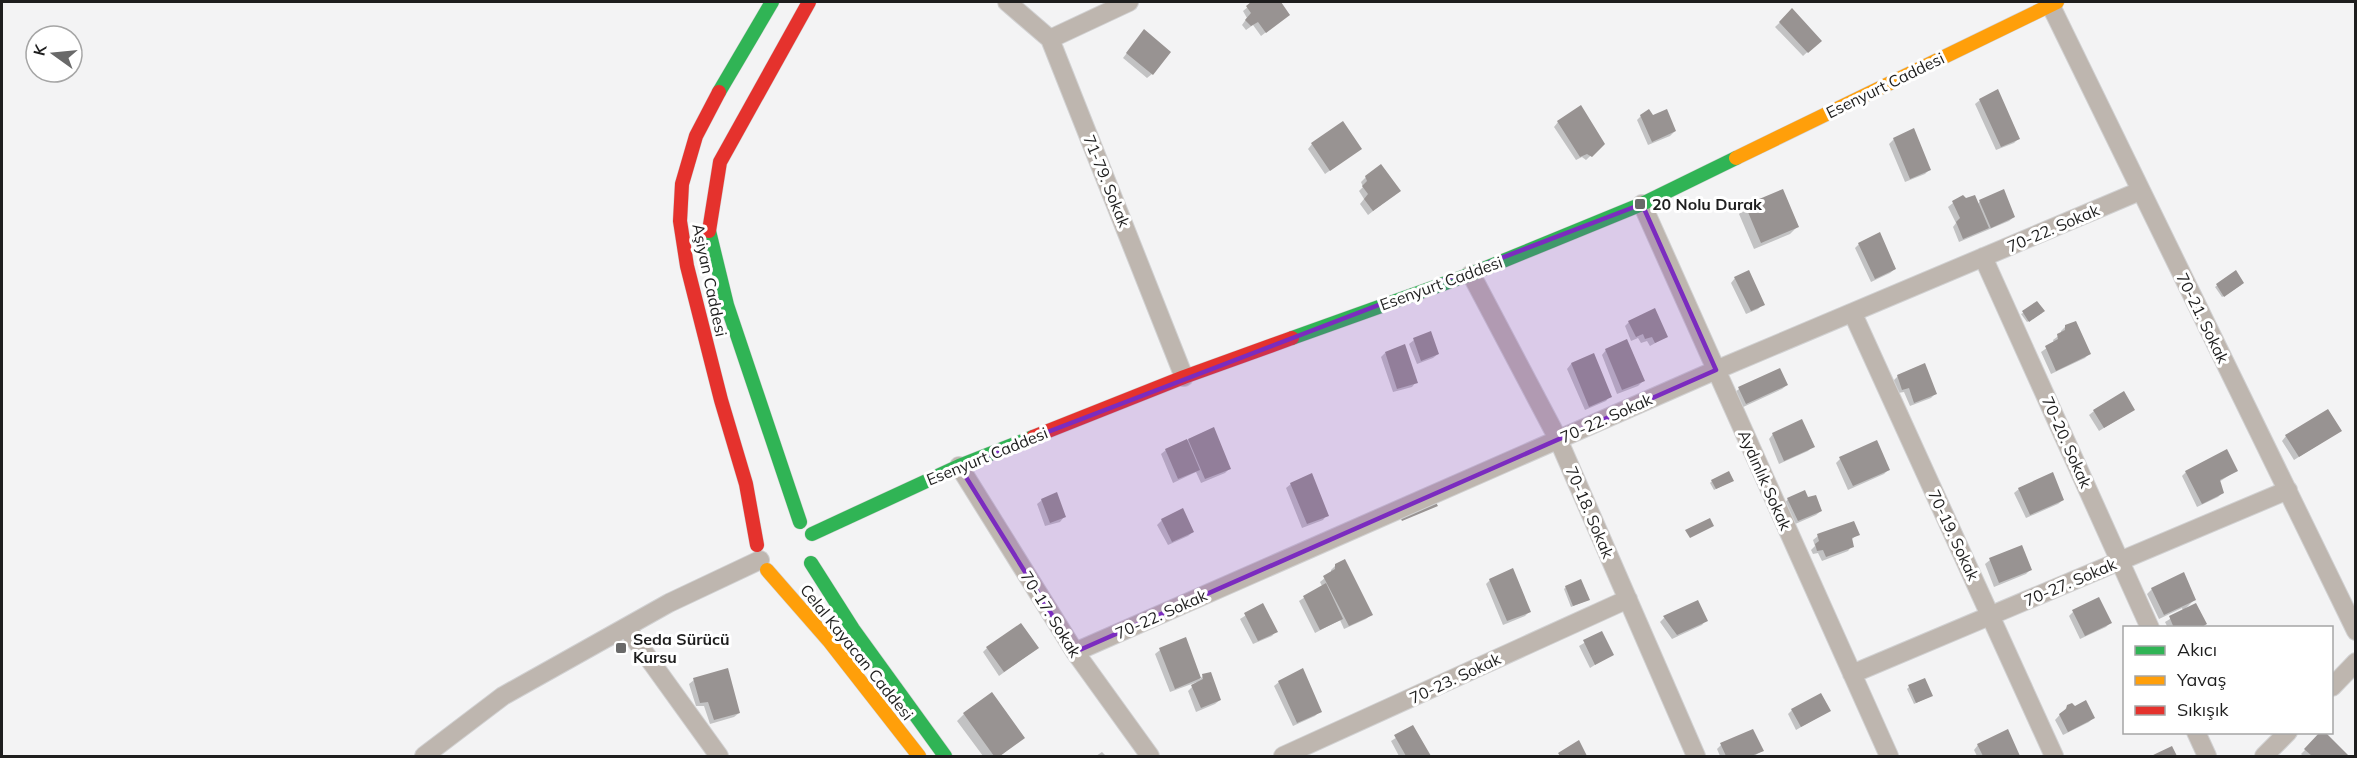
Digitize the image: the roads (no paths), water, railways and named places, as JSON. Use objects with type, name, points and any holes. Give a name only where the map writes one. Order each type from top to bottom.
[{"type":"street","name":"Aşiyan Caddesi","points":[[762,559],[746,484],[721,400],[687,266],[680,221],[682,184],[696,136],[713,102],[772,2]]},
{"type":"street","name":"Aşiyan Caddesi","points":[[800,522],[727,304],[709,230],[720,162],[809,2]]},
{"type":"street","name":"71-79. Sokak","points":[[1007,2],[1050,39],[1184,377]]},
{"type":"street","points":[[1050,39],[1129,2]]},
{"type":"street","name":"70-21. Sokak","points":[[2053,3],[2140,191],[2355,631]]},
{"type":"street","name":"Esenyurt Caddesi","points":[[812,534],[959,466],[1184,377],[1471,274],[1642,204],[2053,3]]},
{"type":"street","name":"70-22. Sokak","points":[[1075,652],[1716,370],[2140,191]]},
{"type":"street","name":"Aydınlık Sokak","points":[[1642,204],[1889,756]]},
{"type":"street","name":"70-20. Sokak","points":[[1983,257],[2150,626]]},
{"type":"street","name":"70-18. Sokak","points":[[1471,274],[1558,439],[1696,756]]},
{"type":"street","name":"70-19. Sokak","points":[[1852,314],[2054,756]]},
{"type":"street","name":"70-17. Sokak","points":[[959,466],[1075,652],[1150,756]]},
{"type":"street","name":"70-27. Sokak","points":[[1852,674],[2288,490]]},
{"type":"street","points":[[762,559],[780,577],[802,571],[816,549],[812,534],[800,522],[781,519]]},
{"type":"street","points":[[762,559],[765,528]]},
{"type":"street","points":[[424,756],[503,696],[669,603],[762,559]]},
{"type":"street","name":"Celal Kayacan Caddesi","points":[[762,559],[919,756]]},
{"type":"street","name":"Celal Kayacan Caddesi","points":[[802,571],[853,629],[945,756]]},
{"type":"street","name":"70-23. Sokak","points":[[1283,756],[1628,599]]},
{"type":"street","points":[[626,627],[719,756]]},
{"type":"street","points":[[2333,685],[2355,662]]},
{"type":"street","points":[[2197,734],[2207,756]]},
{"type":"street","points":[[2264,756],[2286,734]]},
{"type":"place","name":"20 Nolu Durak","points":[[1640,204]]},
{"type":"place","name":"Seda Sürücü Kursu","points":[[621,648]]}]
